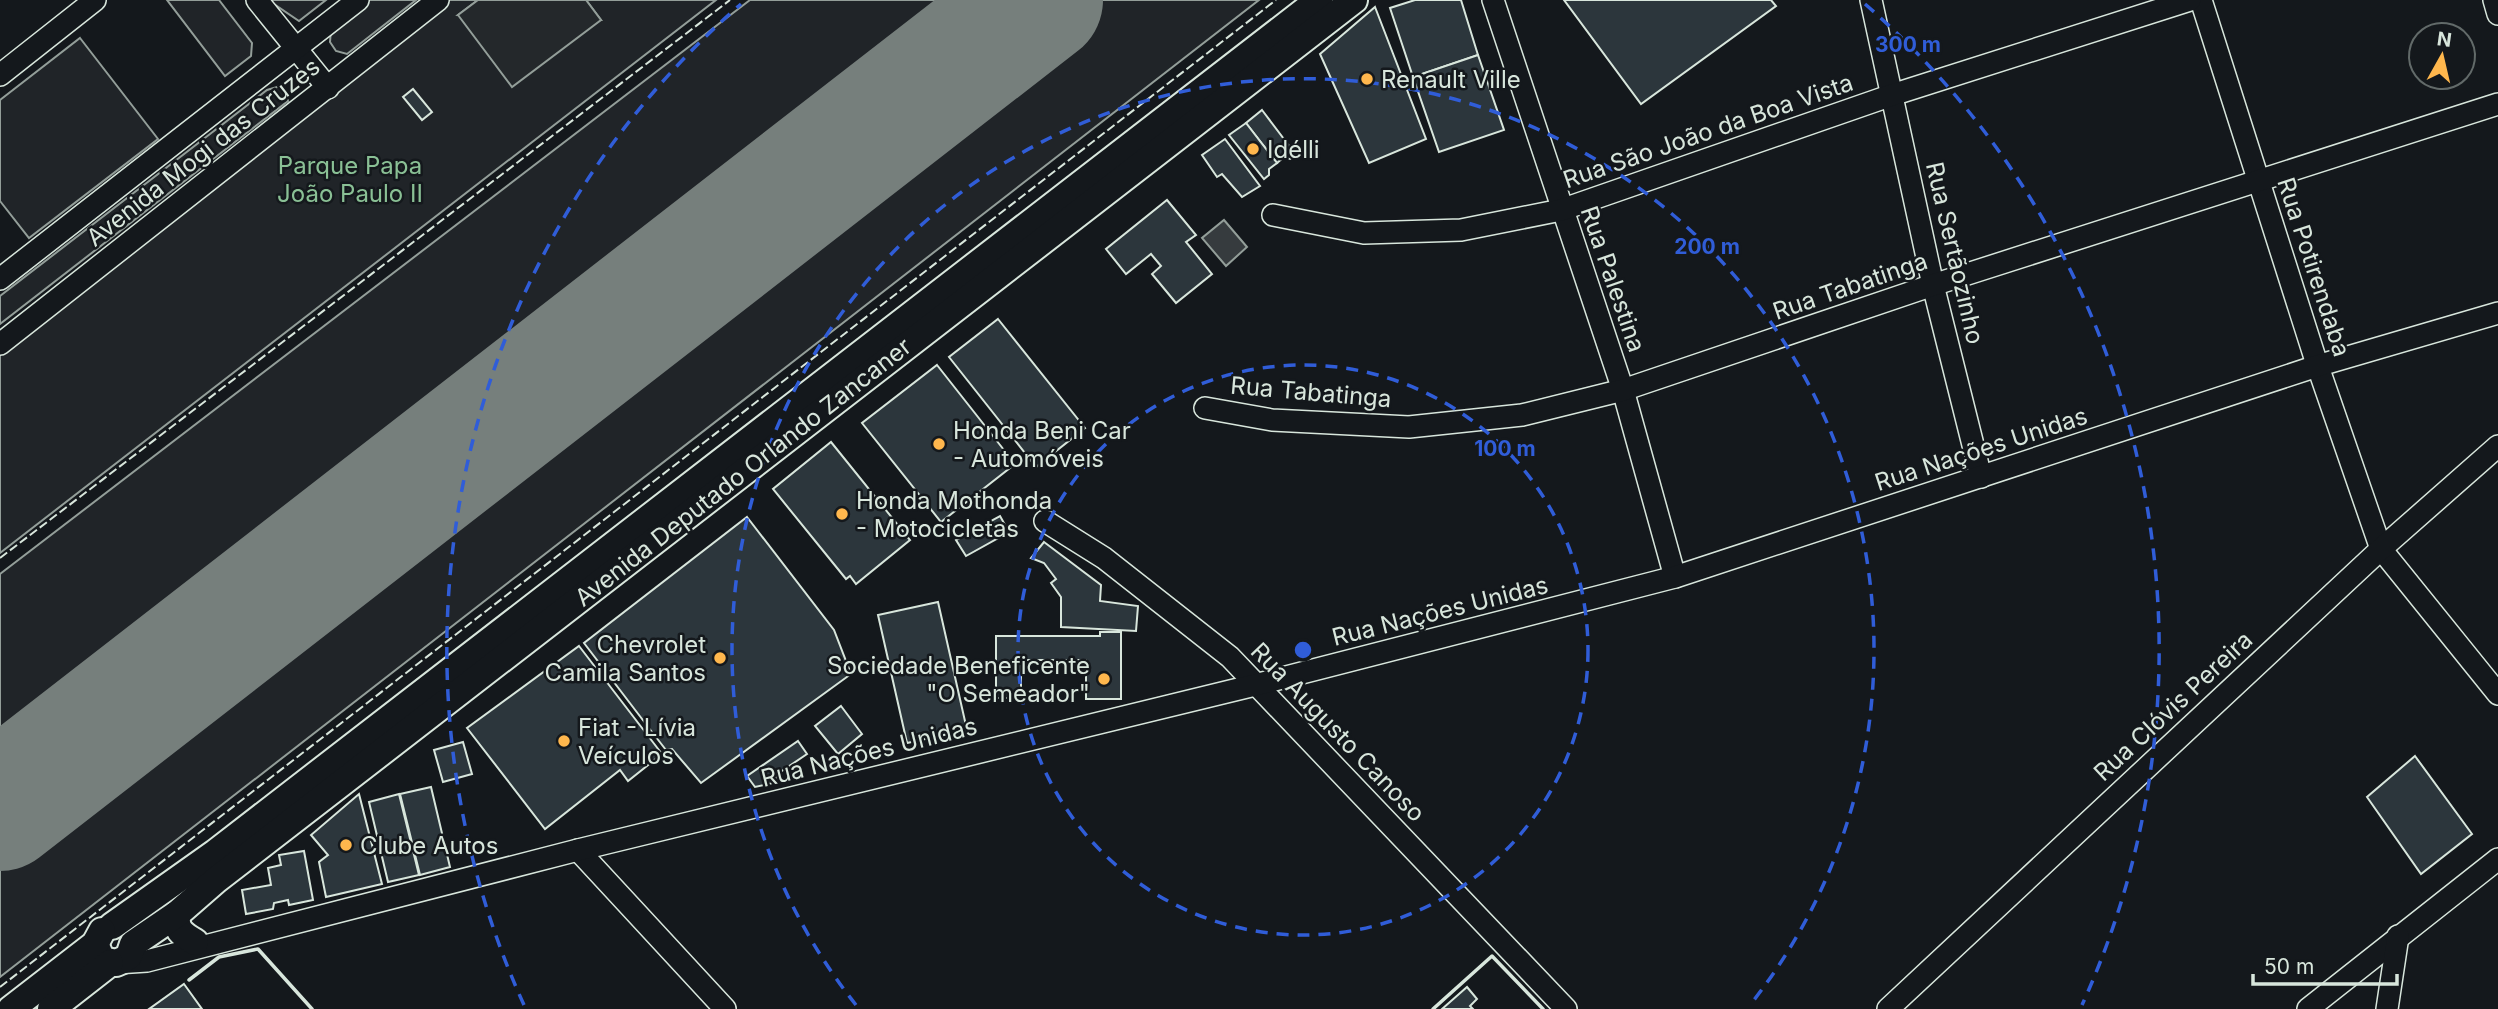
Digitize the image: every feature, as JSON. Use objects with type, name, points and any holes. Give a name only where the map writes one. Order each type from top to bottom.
[{"type":"main road","name":"Avenida Deputado Orlando Zancaner","points":[[51,1009],[215,853],[1319,0]]},
{"type":"main road","name":"Avenida Deputado Orlando Zancaner","points":[[11,1009],[113,948],[177,914],[216,880],[1354,0]]},
{"type":"main road","points":[[177,914],[176,924],[180,932],[204,942]]},
{"type":"street","points":[[0,75],[95,0]]},
{"type":"street","points":[[257,0],[328,88]]},
{"type":"street","name":"Avenida Mogi das Cruzes","points":[[0,279],[358,0]]},
{"type":"street","name":"Avenida Mogi das Cruzes","points":[[0,344],[438,0]]},
{"type":"street","name":"Rua Palestina","points":[[1493,0],[1623,390],[1675,578]]},
{"type":"street","name":"Rua Sertãozinho","points":[[1871,0],[1934,285],[1981,477]]},
{"type":"street","name":"Rua São João da Boa Vista","points":[[1273,215],[1364,233],[1461,230],[1561,210],[1892,95],[2190,0]]},
{"type":"street","name":"Rua Potirendaba","points":[[2201,0],[2317,366],[2381,549],[2498,694]]},
{"type":"street","points":[[2494,0],[2498,14]]},
{"type":"street","name":"Rua Tabatinga","points":[[1205,408],[1272,420],[1409,427],[1522,415],[1623,390],[1934,285],[2498,104]]},
{"type":"street","name":"Rua Nações Unidas","points":[[113,948],[204,942],[1255,685],[1675,578],[2317,366],[2498,313]]},
{"type":"street","name":"Rua Clóvis Pereira","points":[[1888,1009],[2381,549],[2498,446]]},
{"type":"street","name":"Rua Augusto Canoso","points":[[1045,521],[1115,566],[1230,657],[1566,1009]]},
{"type":"street","points":[[578,850],[725,1009]]},
{"type":"street","points":[[2308,1009],[2498,859]]},
{"type":"street","points":[[2387,1009],[2398,936]]},
{"type":"green space","points":[[167,0],[219,0],[252,43],[251,56],[225,76]]},
{"type":"green space","points":[[268,0],[326,0],[299,21]]},
{"type":"green space","points":[[369,0],[416,0],[347,54],[336,51],[330,42],[331,30]]},
{"type":"green space","name":"Parque Papa João Paulo II","points":[[444,0],[478,0],[458,15],[601,20],[586,0],[716,0],[0,553],[0,347]]},
{"type":"green space","points":[[750,0],[989,0],[0,765],[0,574]]},
{"type":"green space","points":[[1093,0],[1259,0],[0,977],[0,851]]},
{"type":"green space","points":[[80,38],[158,139],[29,238],[0,201],[0,100]]},
{"type":"green space","points":[[284,85],[288,101],[0,324],[0,296],[267,90]]},
{"type":"shaded area","points":[[478,0],[586,0],[601,20],[512,87],[458,15]]},
{"type":"shaded area","points":[[1224,220],[1247,247],[1226,266],[1202,238]]},
{"type":"building","points":[[1415,0],[1461,0],[1478,55],[1413,77],[1390,8]]},
{"type":"building","points":[[1564,0],[1771,0],[1776,6],[1641,104]]},
{"type":"building","points":[[1375,7],[1426,139],[1369,163],[1320,54]]},
{"type":"building","points":[[1478,55],[1504,130],[1439,152],[1413,77]]},
{"type":"building","points":[[413,89],[432,112],[422,120],[403,97]]},
{"type":"building","points":[[1262,110],[1296,155],[1290,159],[1284,157],[1277,163],[1246,123]]},
{"type":"building","name":"Idélli","points":[[1246,123],[1277,163],[1269,169],[1269,175],[1264,179],[1229,135]]},
{"type":"building","points":[[1225,139],[1260,186],[1242,197],[1222,174],[1217,177],[1202,155]]},
{"type":"building","points":[[1167,200],[1196,235],[1186,242],[1212,274],[1176,303],[1152,274],[1161,266],[1151,254],[1126,274],[1106,249]]},
{"type":"building","points":[[998,319],[1085,428],[1036,467],[949,357]]},
{"type":"building","name":"Honda Beni Car - Automóveis","points":[[937,365],[1015,464],[941,522],[862,423]]},
{"type":"building","name":"Honda Mothonda - Motocicletas","points":[[831,442],[910,540],[856,584],[850,576],[846,579],[773,489]]},
{"type":"building","points":[[1000,516],[1009,532],[966,556],[956,540]]},
{"type":"building","name":"Chevrolet Camila Santos","points":[[747,517],[834,630],[851,674],[701,783],[672,749],[666,750],[584,643]]},
{"type":"building","points":[[1044,542],[1101,585],[1100,601],[1138,606],[1136,631],[1061,627],[1061,597],[1051,583],[1056,579],[1044,563],[1031,558]]},
{"type":"building","points":[[938,602],[967,730],[907,743],[878,615]]},
{"type":"building","name":"Sociedade Beneficente \"O Semeador\"","points":[[1100,632],[1121,632],[1121,699],[1086,699],[1086,660],[1021,660],[1021,698],[996,698],[996,636],[1100,636]]},
{"type":"building","name":"Fiat - Lívia Veículos","points":[[579,646],[662,754],[628,781],[620,770],[545,829],[467,728]]},
{"type":"building","points":[[841,706],[862,734],[838,754],[815,726]]},
{"type":"building","points":[[798,741],[807,754],[776,775],[777,782],[755,787],[747,776]]},
{"type":"building","points":[[463,742],[472,774],[443,782],[434,750]]},
{"type":"building","points":[[2415,756],[2472,834],[2421,874],[2367,797]]},
{"type":"building","points":[[431,787],[450,867],[420,875],[400,794]]},
{"type":"building","name":"Clube Autos","points":[[359,794],[382,884],[326,897],[319,862],[328,855],[311,835]]},
{"type":"building","points":[[399,794],[419,875],[388,882],[369,802]]},
{"type":"building","points":[[304,851],[313,900],[289,905],[288,900],[274,903],[273,909],[246,914],[242,890],[271,885],[268,868],[281,865],[279,855]]},
{"type":"building","points":[[184,984],[202,1009],[149,1009]]},
{"type":"building","points":[[1467,987],[1477,999],[1470,1006],[1473,1009],[1442,1009]]},
{"type":"runway","points":[[0,807],[1039,0]]},
{"type":"fence","points":[[0,558],[730,0]]},
{"type":"fence","points":[[0,987],[1276,0]]},
{"type":"wall","points":[[189,980],[219,957],[258,949],[312,1009]]},
{"type":"wall","points":[[1433,1009],[1492,956],[1543,1009]]},
{"type":"place","name":"Renault Ville","points":[[1367,79]]},
{"type":"place","name":"Idélli","points":[[1253,149]]},
{"type":"place","name":"Honda Beni Car - Automóveis","points":[[939,444]]},
{"type":"place","name":"Honda Mothonda - Motocicletas","points":[[842,514]]},
{"type":"place","name":"Chevrolet Camila Santos","points":[[720,658]]},
{"type":"place","name":"Sociedade Beneficente \"O Semeador\"","points":[[1104,679]]},
{"type":"place","name":"Fiat - Lívia Veículos","points":[[564,741]]},
{"type":"place","name":"Clube Autos","points":[[346,845]]}]
